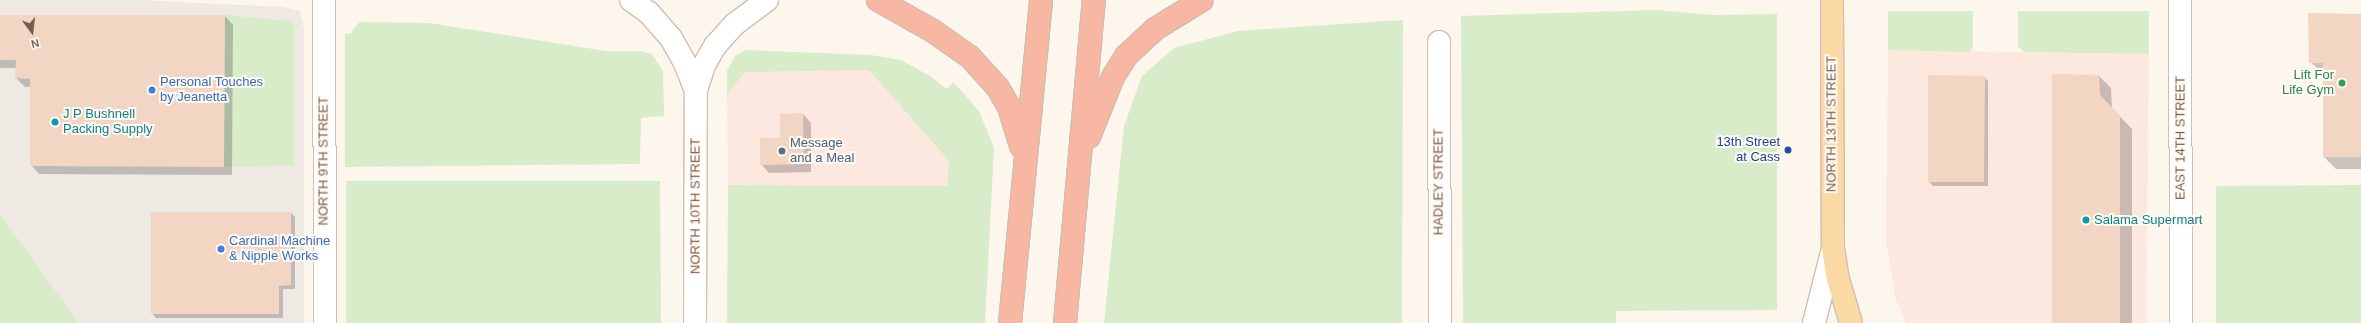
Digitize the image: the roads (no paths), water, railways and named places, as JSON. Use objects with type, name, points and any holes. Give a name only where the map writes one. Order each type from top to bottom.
[{"type":"highway","points":[[878,0],[954,45],[982,69],[998,88],[1009,107],[1016,125],[1024,163]]},
{"type":"highway","points":[[1010,323],[1040,0]]},
{"type":"highway","points":[[1065,323],[1094,0]]},
{"type":"highway","points":[[1079,164],[1101,104],[1126,56],[1155,29],[1202,0]]},
{"type":"main road","name":"NORTH 13TH STREET","points":[[1832,0],[1833,248],[1838,279],[1851,323]]},
{"type":"street","name":"NORTH 9TH STREET","points":[[324,0],[325,323]]},
{"type":"street","name":"NORTH 10TH STREET","points":[[631,0],[649,13],[671,38],[684,61],[696,90]]},
{"type":"street","name":"NORTH 10TH STREET","points":[[696,323],[696,90],[704,65],[715,46],[735,24],[767,0]]},
{"type":"street","name":"EAST 14TH STREET","points":[[2180,0],[2181,323]]},
{"type":"street","name":"HADLEY STREET","points":[[1439,42],[1440,323]]},
{"type":"street","name":"NORTH 13TH STREET","points":[[1814,323],[1833,248]]},
{"type":"place","name":"Lift For Life Gym","points":[[2342,83]]},
{"type":"place","name":"Personal Touches by Jeanetta","points":[[152,90]]},
{"type":"place","name":"J P Bushnell Packing Supply","points":[[55,122]]},
{"type":"place","name":"13th Street at Cass","points":[[1788,150]]},
{"type":"place","name":"Message and a Meal","points":[[782,151]]},
{"type":"place","name":"Salama Supermart","points":[[2086,220]]},
{"type":"place","name":"Cardinal Machine & Nipple Works","points":[[221,249]]}]
